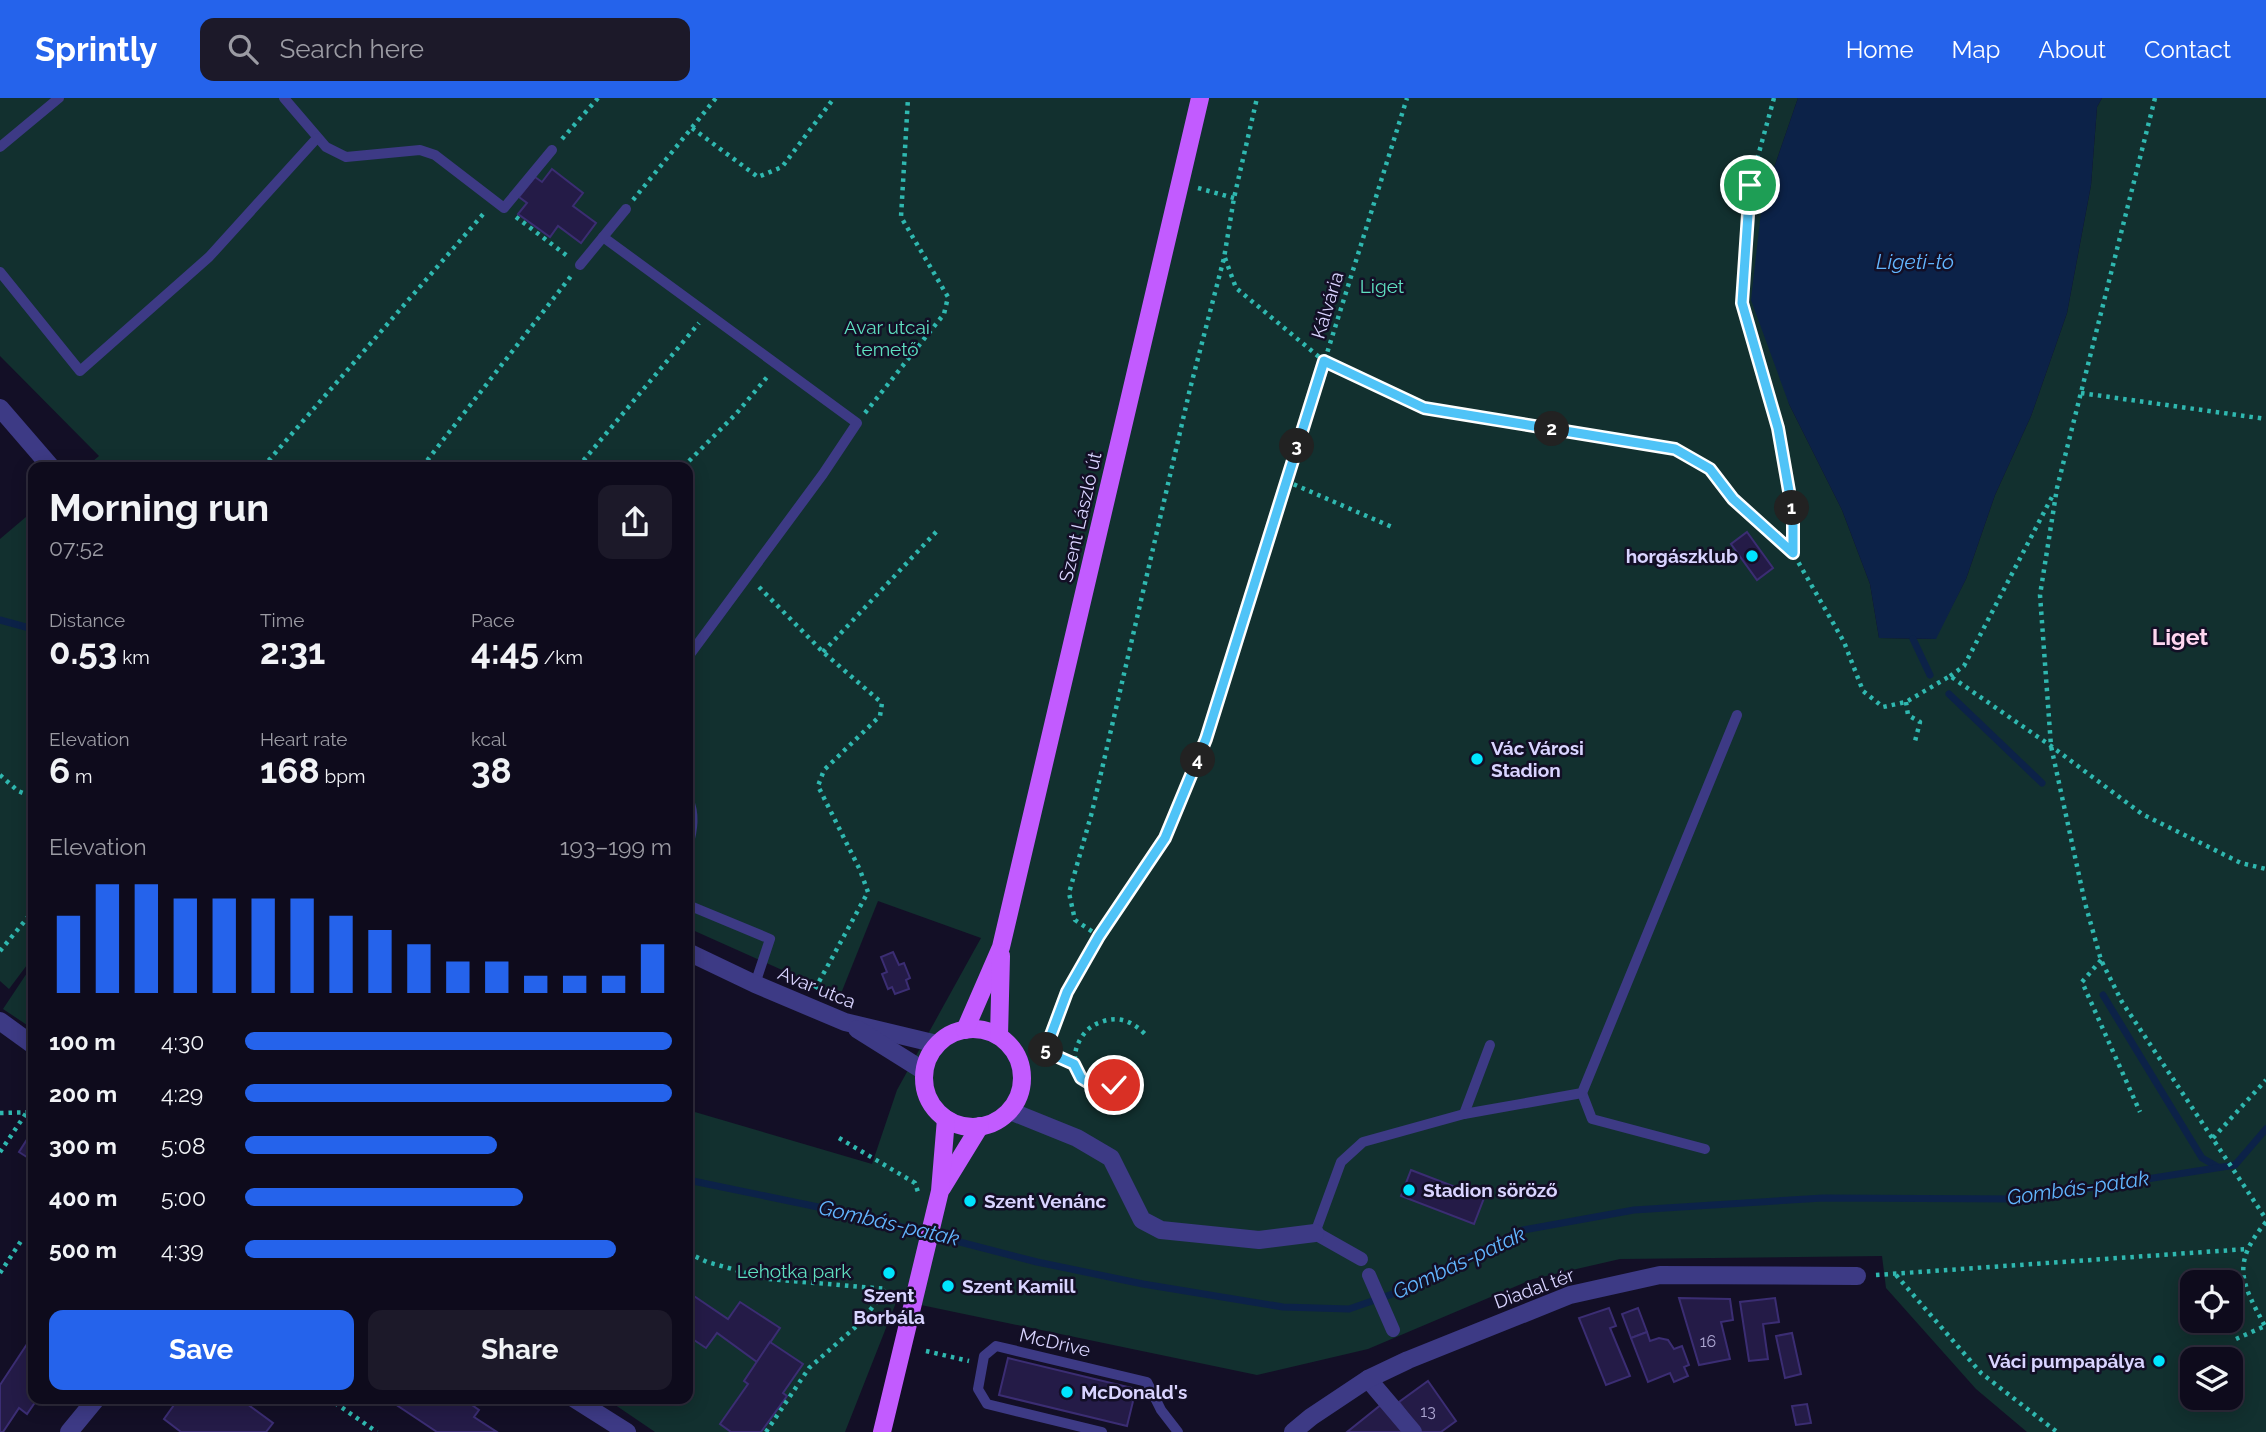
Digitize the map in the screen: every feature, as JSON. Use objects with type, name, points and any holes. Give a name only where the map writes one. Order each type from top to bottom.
[{"type":"main road","name":"Szent László út","points":[[1001,947],[1200,98]]},
{"type":"main road","points":[[965,1030],[1001,947]]},
{"type":"main road","points":[[999,1037],[1001,947]]},
{"type":"main road","points":[[965,1030],[982,1030],[999,1037],[1011,1047],[1019,1061],[1022,1077],[1019,1093],[1010,1111],[998,1120],[980,1126],[962,1126],[946,1119],[933,1106],[925,1090],[924,1072],[929,1056],[937,1044],[950,1034],[965,1030]]},
{"type":"main road","points":[[882,1432],[940,1191],[946,1119]]},
{"type":"main road","points":[[940,1191],[980,1126]]},
{"type":"street","points":[[0,408],[47,462]]},
{"type":"street","name":"Avar utca","points":[[693,954],[845,1022],[937,1044]]},
{"type":"street","points":[[0,1021],[28,1041]]},
{"type":"street","points":[[845,1022],[924,1072]]},
{"type":"street","points":[[1010,1111],[1077,1138],[1111,1158],[1142,1220],[1161,1230],[1259,1240],[1315,1233],[1361,1259]]},
{"type":"street","points":[[1368,1275],[1393,1330]]},
{"type":"street","name":"Diadal tér","points":[[1293,1432],[1368,1379],[1408,1360],[1570,1295],[1660,1275],[1857,1276]]},
{"type":"street","points":[[1368,1379],[1413,1432]]},
{"type":"street","points":[[69,1432],[92,1404]]},
{"type":"street","points":[[582,1404],[622,1431]]},
{"type":"lane","points":[[0,147],[59,98]]},
{"type":"lane","points":[[284,98],[326,147],[346,158],[420,150],[435,155],[500,204],[552,150]]},
{"type":"lane","points":[[0,272],[80,371],[209,257],[317,138]]},
{"type":"lane","points":[[580,265],[626,209]]},
{"type":"lane","points":[[603,237],[857,424],[693,650]]},
{"type":"lane","points":[[1705,1149],[1592,1119],[1582,1093],[1737,715]]},
{"type":"lane","points":[[693,907],[770,939],[755,984]]},
{"type":"lane","points":[[1464,1114],[1490,1045]]},
{"type":"lane","points":[[1315,1233],[1341,1162],[1363,1143],[1464,1114],[1582,1093]]},
{"type":"lane","name":"McDrive","points":[[983,1364],[984,1356],[996,1346],[1147,1382],[1161,1410],[1178,1432]]},
{"type":"lane","points":[[983,1364],[978,1389],[987,1404],[1102,1432]]},
{"type":"path","points":[[552,150],[598,98]]},
{"type":"path","points":[[626,209],[716,98]]},
{"type":"path","points":[[692,128],[758,177],[782,167],[835,98]]},
{"type":"path","points":[[857,424],[944,314],[948,297],[901,217],[908,98]]},
{"type":"path","points":[[1099,936],[1075,920],[1069,893],[1092,812],[1190,389],[1224,258],[1234,198],[1257,98]]},
{"type":"path","name":"Kálvária","points":[[1074,1064],[1045,1051],[1067,992],[1099,936],[1165,838],[1206,739],[1407,98]]},
{"type":"path","points":[[1774,98],[1750,185],[1742,303],[1778,428],[1793,514],[1793,553]]},
{"type":"path","points":[[2155,98],[2057,488],[2040,595],[2051,746],[2085,903],[2101,960],[2122,1002],[2266,1220],[2247,1249],[2243,1261],[2243,1278],[2266,1327],[2236,1339]]},
{"type":"path","points":[[1181,183],[1234,198]]},
{"type":"path","points":[[268,462],[500,204],[580,265],[426,462]]},
{"type":"path","points":[[1224,258],[1236,288],[1324,361],[1424,408],[1675,449],[1710,469],[1733,499],[1793,553],[1844,642],[1863,691],[1884,707],[1906,702],[1964,666],[2057,488]]},
{"type":"path","points":[[582,462],[707,314]]},
{"type":"path","points":[[688,462],[736,414],[777,365]]},
{"type":"path","points":[[2081,393],[2266,419]]},
{"type":"path","points":[[1286,481],[1392,527]]},
{"type":"path","points":[[823,652],[937,531]]},
{"type":"path","points":[[748,576],[823,652],[882,703],[880,716],[824,770],[818,786],[860,870],[868,892],[806,1005]]},
{"type":"path","points":[[1950,676],[2051,746],[2141,814],[2241,863],[2266,869]]},
{"type":"path","points":[[1906,702],[1908,715],[1920,722],[1914,745]]},
{"type":"path","points":[[0,775],[18,791],[28,795]]},
{"type":"path","points":[[0,951],[28,917]]},
{"type":"path","points":[[2101,960],[2082,982],[2140,1112]]},
{"type":"path","points":[[1121,1072],[1114,1085],[1104,1087],[1094,1086],[1081,1078],[1074,1064],[1076,1045],[1086,1029],[1102,1021],[1119,1019],[1134,1023],[1145,1034]]},
{"type":"path","points":[[2213,1138],[2266,1080]]},
{"type":"path","points":[[0,1113],[28,1112]]},
{"type":"path","points":[[0,1152],[28,1115]]},
{"type":"path","points":[[839,1138],[915,1183],[921,1200]]},
{"type":"path","points":[[0,1273],[23,1238]]},
{"type":"path","points":[[1857,1276],[2247,1249]]},
{"type":"path","points":[[693,1255],[707,1262],[768,1279],[887,1289],[860,1323],[809,1368],[766,1432]]},
{"type":"path","points":[[1896,1275],[1981,1373],[2057,1432]]},
{"type":"path","points":[[926,1351],[983,1364]]},
{"type":"path","points":[[337,1404],[377,1432]]},
{"type":"green space","points":[[0,98],[1798,98],[1762,203],[1789,404],[1842,510],[1870,584],[1879,638],[1935,639],[1966,579],[1995,495],[2031,416],[2067,313],[2091,185],[2097,107],[2102,98],[2266,98],[2266,1432],[2027,1432],[1976,1389],[1886,1288],[1882,1256],[1620,1259],[1533,1279],[1368,1349],[1257,1375],[897,1300],[845,1432],[655,1432],[614,1404],[693,1404],[693,1111],[872,1164],[897,1090],[981,938],[878,901],[840,996],[693,930],[693,462],[92,462],[99,456],[0,356]]},
{"type":"green space","points":[[28,515],[28,964],[9,989],[0,981],[0,539]]},
{"type":"green space","points":[[28,972],[28,1026],[3,1009]]},
{"type":"water","name":"Ligeti-tó","points":[[1798,98],[2102,98],[2097,107],[2091,185],[2067,313],[2031,416],[1995,495],[1966,579],[1936,639],[1879,638],[1870,584],[1842,510],[1789,404],[1751,300],[1762,203]]},
{"type":"building","points":[[552,169],[583,193],[573,206],[596,223],[581,243],[558,226],[550,237],[518,214],[527,203],[519,197],[535,177],[542,182]]},
{"type":"building","name":"horgászklub","points":[[1747,532],[1773,568],[1757,580],[1731,544]]},
{"type":"building","points":[[893,952],[899,965],[904,963],[910,978],[906,980],[909,989],[895,994],[892,987],[888,989],[882,974],[887,972],[881,957]]},
{"type":"building","points":[[28,1138],[28,1158],[19,1152]]},
{"type":"building","points":[[1411,1170],[1484,1198],[1474,1224],[1401,1196]]},
{"type":"building","points":[[693,1295],[728,1319],[740,1302],[780,1328],[757,1362],[717,1333],[706,1348],[693,1339]]},
{"type":"building","points":[[1679,1298],[1730,1299],[1733,1320],[1721,1322],[1730,1359],[1699,1365]]},
{"type":"building","points":[[1775,1298],[1779,1322],[1763,1324],[1768,1359],[1749,1361],[1740,1302]]},
{"type":"building","points":[[1609,1308],[1616,1326],[1610,1328],[1630,1376],[1606,1385],[1579,1318]]},
{"type":"building","points":[[1638,1308],[1647,1332],[1631,1338],[1622,1314]]},
{"type":"building","points":[[1647,1332],[1650,1341],[1659,1338],[1668,1340],[1674,1349],[1682,1346],[1689,1365],[1684,1367],[1688,1376],[1674,1382],[1670,1373],[1648,1382],[1631,1338]]},
{"type":"building","points":[[1792,1333],[1801,1374],[1785,1378],[1776,1336]]},
{"type":"building","points":[[770,1342],[803,1364],[783,1393],[787,1396],[761,1432],[731,1432],[720,1424],[748,1384],[744,1381]]},
{"type":"building","points":[[28,1343],[28,1404],[34,1404],[27,1414],[19,1408],[3,1432],[0,1432],[0,1385]]},
{"type":"building","name":"McDonald's","points":[[1008,1358],[1136,1389],[1127,1426],[999,1395]]},
{"type":"building","points":[[1428,1381],[1456,1421],[1441,1432],[1421,1432],[1399,1402]]},
{"type":"building","points":[[175,1404],[247,1404],[273,1423],[266,1432],[181,1432],[164,1419]]},
{"type":"building","points":[[395,1404],[470,1404],[479,1410],[474,1417],[497,1432],[437,1432]]},
{"type":"building","points":[[1382,1404],[1404,1432],[1347,1432]]},
{"type":"building","points":[[1807,1404],[1811,1423],[1796,1425],[1792,1406]]},
{"type":"waterway","name":"Gombás-patak","points":[[0,620],[28,628]]},
{"type":"waterway","points":[[1913,639],[1930,675]]},
{"type":"waterway","points":[[1949,694],[2042,783]]},
{"type":"waterway","points":[[2103,995],[2202,1158],[2218,1167]]},
{"type":"waterway","name":"Gombás-patak","points":[[693,1181],[852,1214],[1037,1262],[1143,1284],[1283,1307],[1349,1309],[1404,1290],[1523,1230],[1634,1210],[1823,1198],[2021,1199],[2235,1165],[2266,1129]]},
{"type":"place","name":"horgászklub","points":[[1752,556]]},
{"type":"place","name":"Vác Városi Stadion","points":[[1477,759]]},
{"type":"place","name":"Stadion söröző","points":[[1409,1190]]},
{"type":"place","name":"Szent Venánc","points":[[970,1201]]},
{"type":"place","name":"Szent Borbála","points":[[889,1273]]},
{"type":"place","name":"Szent Kamill","points":[[948,1286]]},
{"type":"place","name":"Váci pumpapálya","points":[[2159,1361]]},
{"type":"place","name":"McDonald's","points":[[1067,1392]]},
{"type":"district","name":"Liget","points":[[2180,637]]},
{"type":"route","points":[[1114,1085],[1094,1086],[1081,1078],[1074,1064],[1045,1051],[1067,992],[1118,906],[1165,838],[1206,739],[1324,361],[1424,408],[1675,449],[1710,469],[1733,499],[1793,553],[1793,514],[1778,428],[1742,303],[1750,185]]},
{"type":"park label","name":"Avar utcai temető","points":[[887,338]]},
{"type":"park label","name":"Lehotka park","points":[[794,1271]]}]
